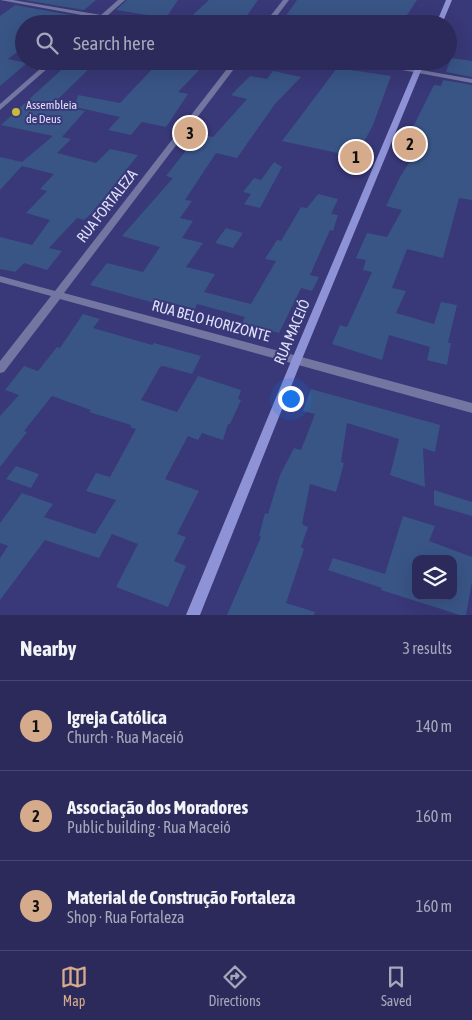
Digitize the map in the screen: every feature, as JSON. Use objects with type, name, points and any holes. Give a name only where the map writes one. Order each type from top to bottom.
[{"type":"street","points":[[3,0],[90,15]]},
{"type":"street","points":[[104,15],[122,0]]},
{"type":"street","points":[[274,15],[286,0]]},
{"type":"street","points":[[443,15],[449,0]]},
{"type":"street","points":[[0,108],[43,70]]},
{"type":"street","name":"RUA FORTALEZA","points":[[0,369],[230,70]]},
{"type":"street","points":[[407,70],[472,81]]},
{"type":"street","name":"RUA MACEIÓ","points":[[194,615],[297,359],[418,72]]},
{"type":"street","name":"RUA BELO HORIZONTE","points":[[0,279],[472,408]]},
{"type":"building","points":[[24,0],[96,0],[84,10]]},
{"type":"building","points":[[127,0],[178,0],[168,15],[147,15],[116,10]]},
{"type":"building","points":[[209,0],[258,0],[247,15],[193,15]]},
{"type":"building","points":[[297,0],[417,0],[407,15],[286,15]]},
{"type":"building","points":[[15,5],[70,15],[15,15],[15,54],[8,59],[15,60],[15,70],[19,70],[0,86],[0,16]]},
{"type":"building","points":[[457,59],[472,61],[472,77],[446,72],[447,70],[457,70]]},
{"type":"building","points":[[61,70],[88,70],[53,104],[85,111],[62,137],[71,139],[57,153],[96,163],[110,149],[138,155],[91,214],[84,220],[77,218],[49,248],[62,251],[47,270],[24,263],[15,272],[0,269],[0,237],[32,245],[50,220],[26,213],[47,191],[40,189],[54,174],[22,166],[0,190],[0,157],[22,162],[53,136],[1,125]]},
{"type":"building","points":[[151,70],[199,70],[178,92],[188,94],[166,127],[142,122],[131,135],[108,130],[120,117],[75,107],[78,95],[120,103]]},
{"type":"building","points":[[335,70],[350,70],[391,76],[373,125],[356,157],[282,141]]},
{"type":"building","points":[[273,71],[301,77],[275,104],[237,158],[216,153],[185,200],[192,201],[180,218],[193,221],[182,238],[203,243],[186,267],[215,274],[204,292],[251,304],[276,261],[265,259],[277,240],[281,241],[301,207],[307,208],[318,194],[338,199],[331,214],[338,215],[333,231],[330,230],[310,275],[319,277],[312,291],[301,288],[279,333],[242,323],[245,317],[197,304],[195,309],[161,300],[158,304],[90,285],[107,263],[143,272],[160,247],[122,236],[173,178],[166,176],[188,148],[179,146],[190,133],[213,137],[247,99],[231,95],[250,76],[267,79]]},
{"type":"building","points":[[443,80],[472,85],[472,200],[459,198],[443,258],[407,249],[392,288],[406,291],[396,313],[434,324],[441,302],[457,305],[448,343],[451,343],[447,365],[427,360],[430,347],[389,335],[382,360],[332,344],[340,325],[347,327],[372,272],[363,270],[366,260],[356,258],[367,233],[387,237],[402,210],[386,206],[400,177],[420,146],[410,144],[416,134],[410,133],[434,85],[441,86]]},
{"type":"building","points":[[274,162],[282,167],[260,208],[244,204],[251,194],[243,192],[254,178],[261,180]]},
{"type":"building","points":[[226,228],[243,233],[233,248],[215,243]]},
{"type":"building","points":[[83,314],[100,319],[93,328],[152,345],[154,343],[201,356],[192,374],[163,366],[160,367],[141,400],[177,412],[198,376],[241,390],[238,399],[241,400],[230,424],[228,424],[223,440],[202,433],[198,440],[188,436],[165,479],[199,491],[177,534],[186,537],[174,561],[186,566],[168,607],[116,587],[138,544],[112,534],[99,558],[45,540],[0,600],[0,558],[8,546],[0,543],[0,523],[22,493],[53,504],[44,517],[95,534],[116,500],[86,491],[96,473],[110,477],[136,429],[130,427],[131,425],[89,412],[91,410],[52,396],[24,431],[27,432],[0,467],[0,416],[19,395],[5,390],[24,366],[38,371],[57,347],[60,348]]},
{"type":"building","points":[[311,389],[440,425],[435,452],[423,448],[425,487],[390,475],[399,439],[347,423],[341,462],[344,463],[336,492],[310,484],[302,524],[308,527],[301,547],[304,549],[286,603],[315,612],[314,615],[227,615],[261,537],[259,536],[265,513],[268,514],[280,475],[294,448],[301,450],[315,414],[303,411]]},
{"type":"building","points":[[16,466],[39,474],[31,488],[6,479]]},
{"type":"building","points":[[434,490],[472,502],[472,516],[434,505]]},
{"type":"building","points":[[403,516],[435,526],[429,541],[472,557],[472,582],[466,615],[460,615],[413,600],[457,600],[457,555],[412,555],[412,600],[328,570],[333,558],[385,574]]},
{"type":"place","name":"Assembleia de Deus","points":[[16,112]]},
{"type":"place","name":"Material de Construção Fortaleza","points":[[190,133]]},
{"type":"place","name":"Associação dos Moradores","points":[[410,144]]},
{"type":"place","name":"Igreja Católica","points":[[356,157]]}]
